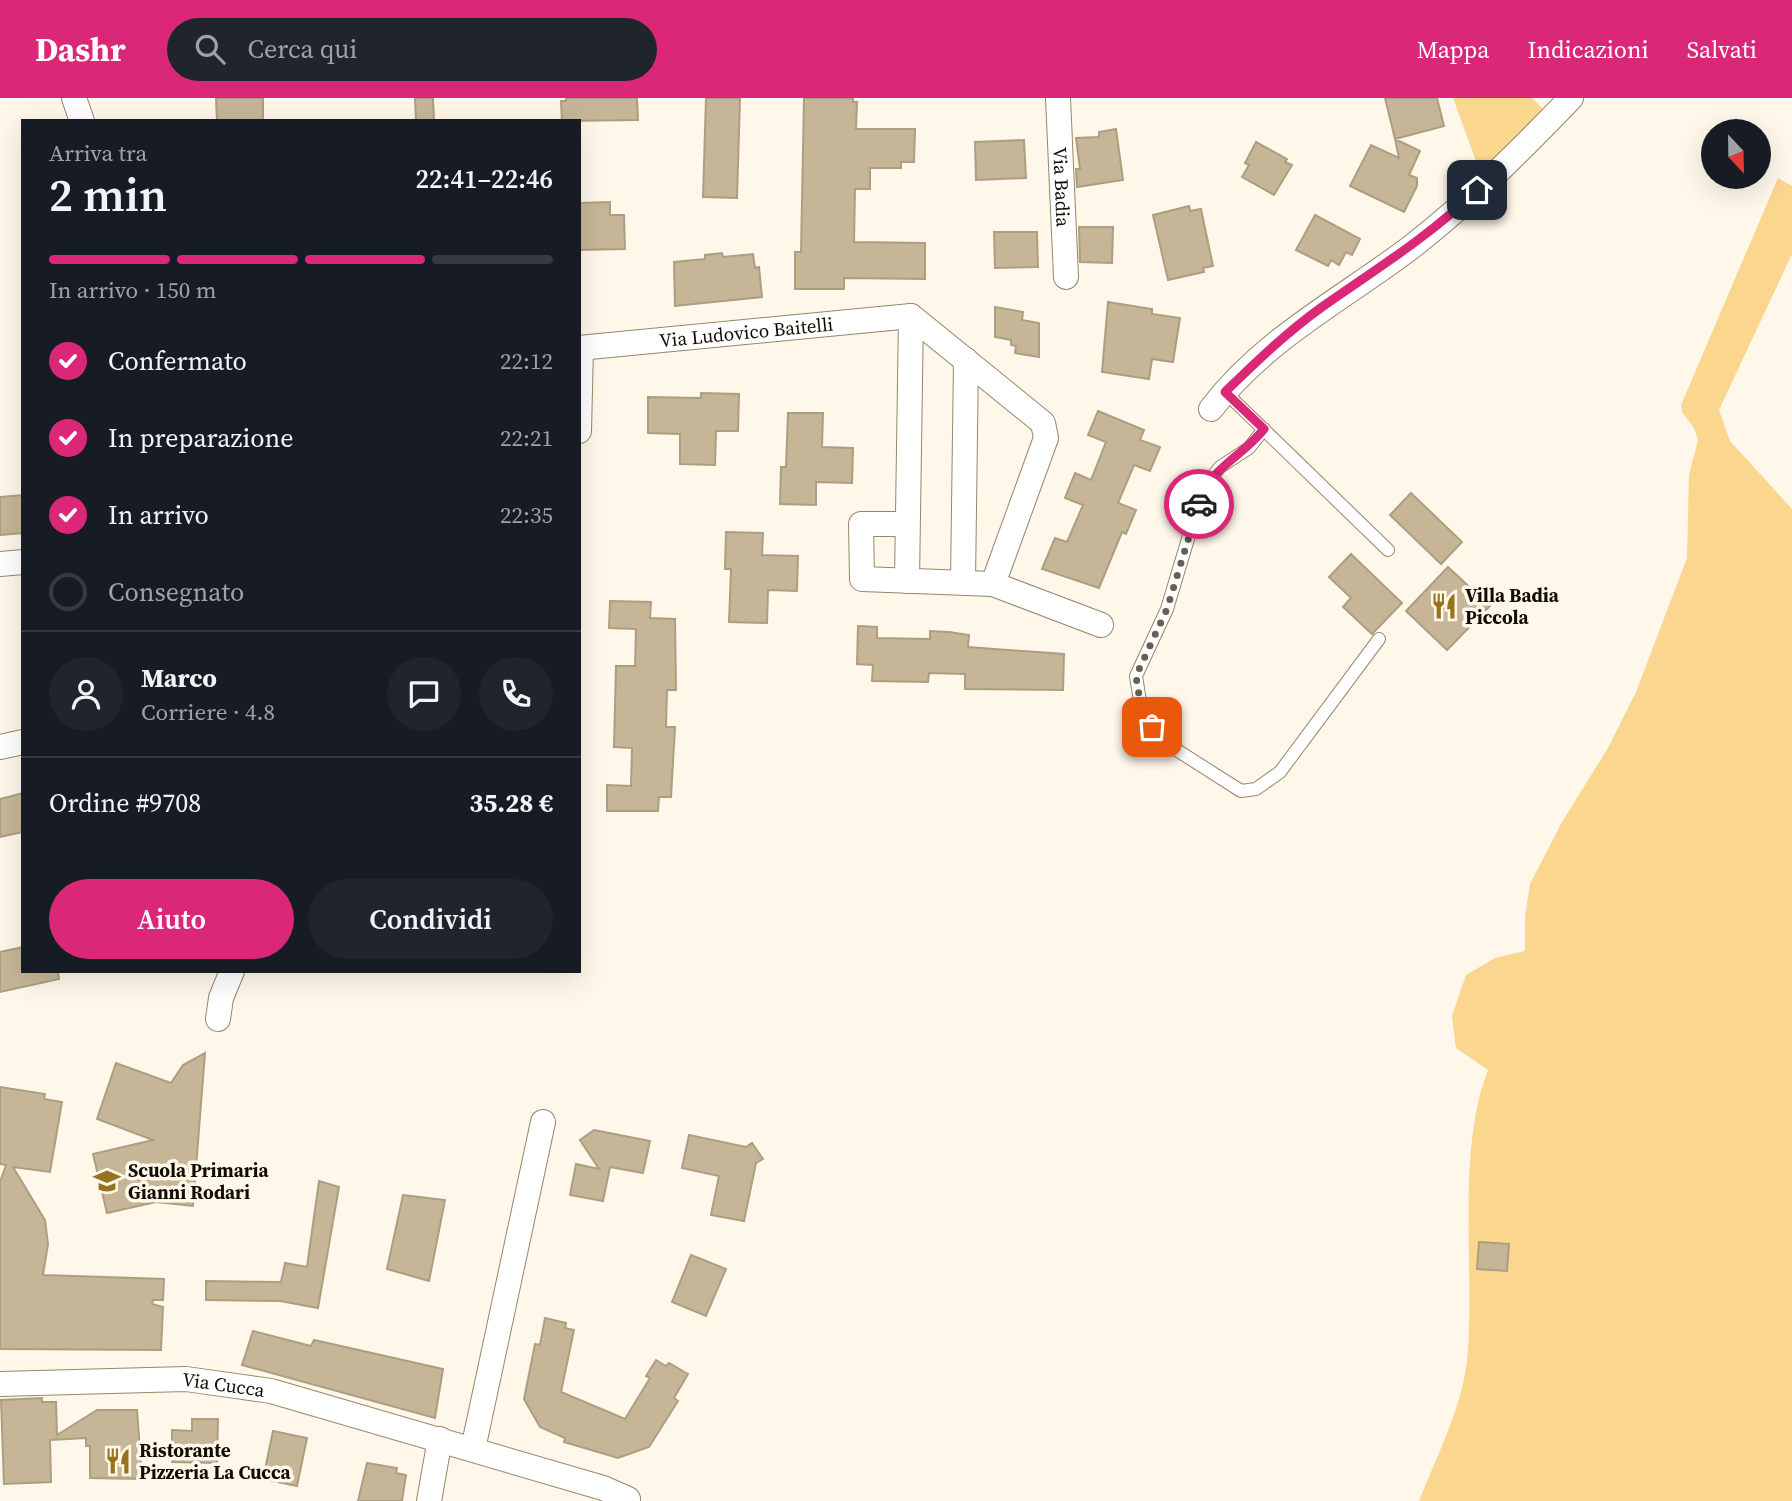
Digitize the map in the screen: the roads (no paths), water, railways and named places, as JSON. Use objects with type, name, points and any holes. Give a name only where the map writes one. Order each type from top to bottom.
[{"type":"street","points":[[74,98],[81,119]]},
{"type":"street","name":"Via Badia","points":[[1058,98],[1066,277]]},
{"type":"street","points":[[1218,400],[1269,349],[1321,308],[1413,245],[1458,208],[1571,98]]},
{"type":"street","points":[[911,316],[1044,423],[1046,438],[993,584]]},
{"type":"street","points":[[907,581],[911,316]]},
{"type":"street","name":"Via Ludovico Baitelli","points":[[581,348],[911,316]]},
{"type":"street","points":[[963,582],[966,360]]},
{"type":"street","points":[[907,524],[862,524],[862,579],[993,584],[1101,625]]},
{"type":"street","points":[[0,564],[21,562]]},
{"type":"street","points":[[0,747],[21,742]]},
{"type":"street","points":[[218,1019],[221,998],[231,973]]},
{"type":"street","points":[[473,1449],[543,1122]]},
{"type":"street","name":"Via Cucca","points":[[0,1384],[186,1379],[271,1391],[603,1488],[627,1500]]},
{"type":"street","points":[[429,1501],[440,1439]]},
{"type":"lane","points":[[1218,400],[1264,429],[1388,550]]},
{"type":"lane","points":[[1264,429],[1250,448],[1220,467],[1203,489],[1167,609],[1136,676],[1142,714],[1161,740],[1241,791],[1256,789],[1280,772],[1380,639]]},
{"type":"place","name":"Villa Badia Piccola","points":[[1444,606]]},
{"type":"place","name":"Scuola Primaria Gianni Rodari","points":[[107,1181]]},
{"type":"place","name":"Ristorante Pizzeria La Cucca","points":[[118,1461]]}]
